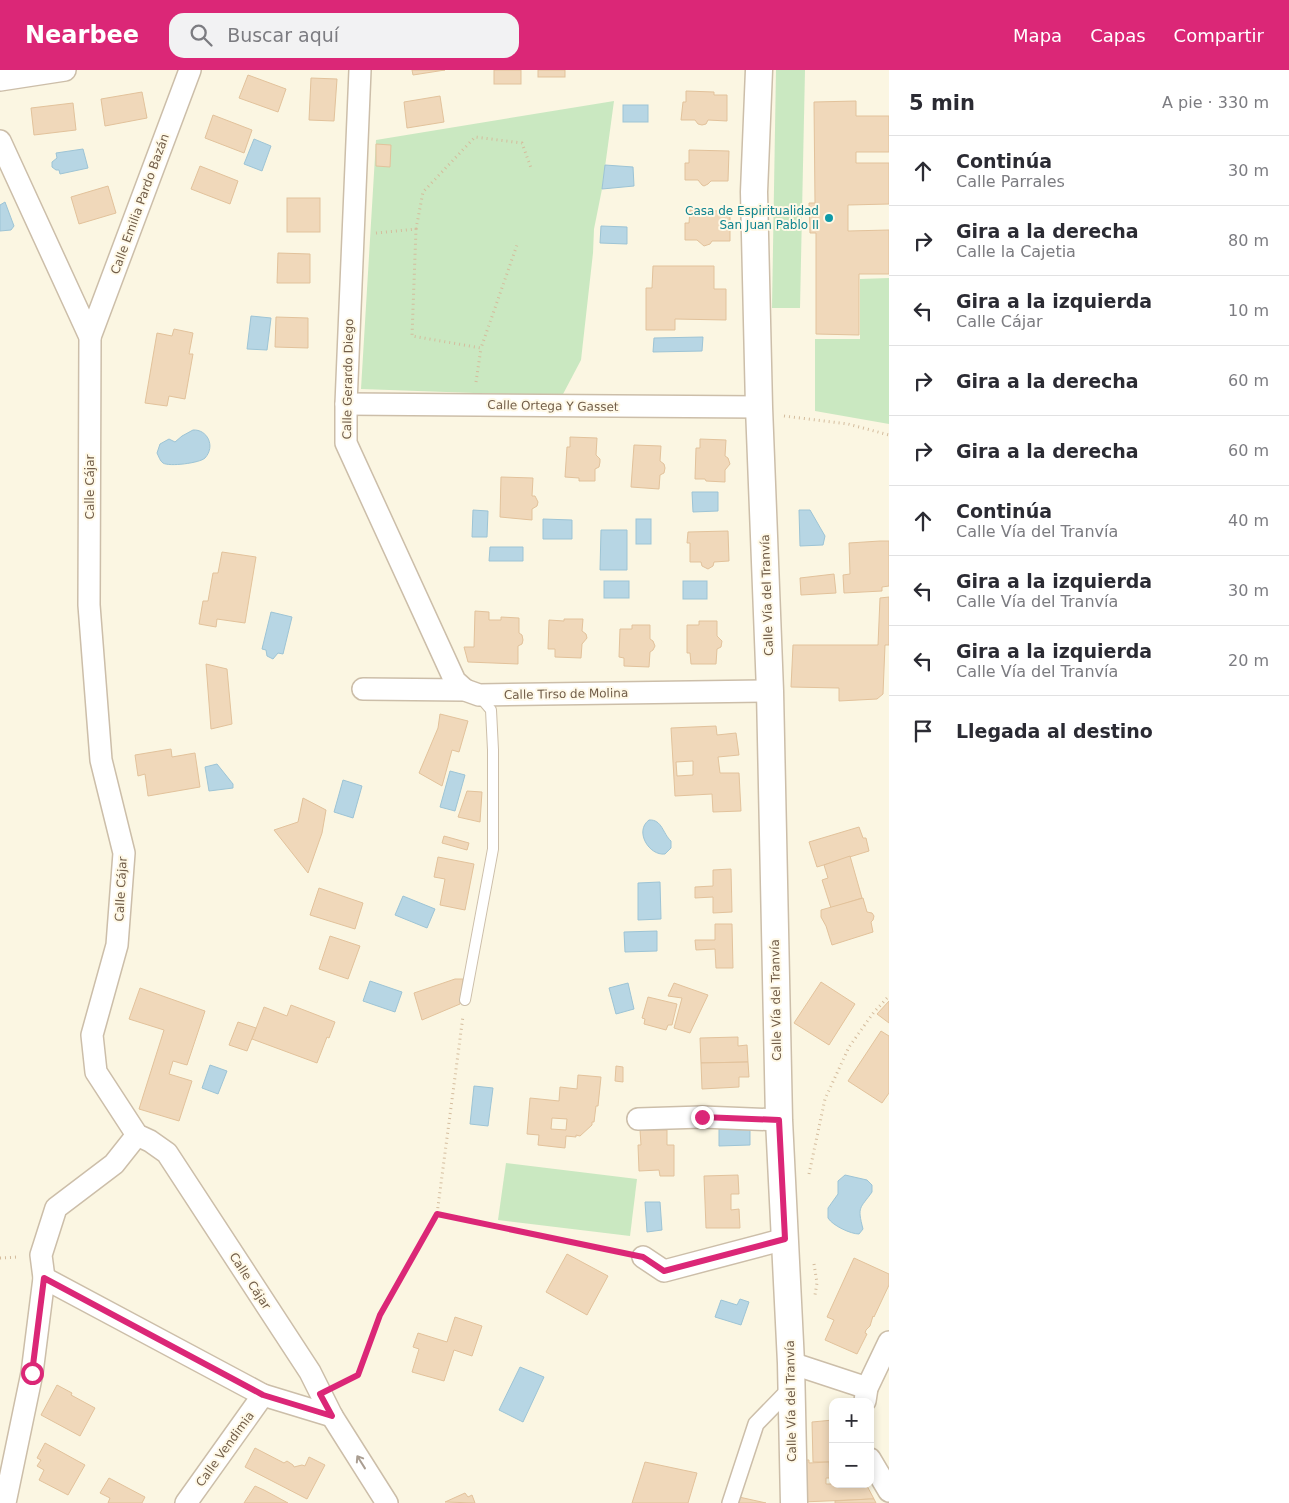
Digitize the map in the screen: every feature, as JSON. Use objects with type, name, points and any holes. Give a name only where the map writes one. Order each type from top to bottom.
[{"type":"street","points":[[0,80],[65,70]]},
{"type":"street","name":"Calle Emilia Pardo Bazán","points":[[90,337],[190,70]]},
{"type":"street","name":"Calle Gerardo Diego","points":[[360,70],[346,443],[455,681],[472,692]]},
{"type":"street","name":"Calle Vía del Tranvía","points":[[759,70],[754,192],[770,691],[779,1120],[791,1363],[790,1389],[794,1503]]},
{"type":"street","name":"Calle Cájar","points":[[0,141],[90,337],[89,605],[101,760],[124,853],[117,945],[92,1035],[96,1072],[137,1135],[150,1141],[167,1154],[310,1372],[332,1416],[387,1503]]},
{"type":"street","name":"Calle Ortega Y Gasset","points":[[346,404],[760,411]]},
{"type":"street","name":"Calle Tirso de Molina","points":[[363,689],[472,692],[770,691]]},
{"type":"street","points":[[638,1119],[702,1117],[779,1120]]},
{"type":"street","points":[[5,1503],[32,1373],[44,1278],[41,1255],[56,1208],[114,1164],[137,1135]]},
{"type":"street","points":[[643,1257],[664,1271],[785,1239]]},
{"type":"street","points":[[44,1278],[263,1395],[332,1416]]},
{"type":"street","points":[[791,1363],[866,1395],[889,1342]]},
{"type":"street","points":[[730,1503],[756,1424],[790,1389]]},
{"type":"street","name":"Calle Vendimia","points":[[186,1503],[263,1395]]},
{"type":"street","points":[[874,1466],[889,1491]]},
{"type":"lane","points":[[465,1000],[493,849],[493,750],[490,710],[472,692]]},
{"type":"path","points":[[481,348],[412,336],[416,229],[423,192],[475,137],[522,142],[531,168]]},
{"type":"path","points":[[353,235],[416,229]]},
{"type":"path","points":[[474,405],[481,348],[518,242]]},
{"type":"path","points":[[760,411],[848,424],[889,435]]},
{"type":"path","points":[[808,1180],[825,1099],[849,1047],[874,1012],[889,996]]},
{"type":"path","points":[[320,1394],[358,1375],[380,1315],[437,1214],[465,1000]]},
{"type":"path","points":[[437,1214],[643,1257]]},
{"type":"path","points":[[813,1255],[817,1283],[814,1302]]},
{"type":"green space","points":[[776,70],[805,70],[800,308],[772,308]]},
{"type":"green space","points":[[614,101],[602,189],[594,229],[581,360],[562,396],[361,389],[376,140]]},
{"type":"green space","points":[[889,278],[889,424],[815,411],[815,339],[860,339],[860,279]]},
{"type":"green space","points":[[506,1163],[637,1179],[630,1236],[498,1220]]},
{"type":"water","points":[[623,105],[648,105],[648,122],[623,122]]},
{"type":"water","points":[[254,139],[271,146],[262,171],[244,164]]},
{"type":"water","points":[[83,149],[88,168],[60,174],[59,170],[52,167],[52,162],[57,158],[56,153]]},
{"type":"water","points":[[605,165],[633,167],[634,186],[602,189]]},
{"type":"water","points":[[5,202],[14,226],[11,230],[0,231],[0,205]]},
{"type":"water","points":[[601,226],[627,227],[627,244],[600,243]]},
{"type":"water","points":[[251,316],[271,318],[267,350],[247,349]]},
{"type":"water","points":[[703,337],[702,351],[653,352],[654,338]]},
{"type":"water","points":[[193,430],[202,432],[208,439],[210,448],[205,458],[184,464],[171,465],[162,462],[157,453],[160,444],[169,439],[175,442]]},
{"type":"water","points":[[692,492],[718,492],[718,511],[693,512]]},
{"type":"water","points":[[473,510],[488,511],[487,537],[472,537]]},
{"type":"water","points":[[799,510],[810,510],[825,536],[823,545],[800,546]]},
{"type":"water","points":[[543,519],[572,520],[572,539],[543,539]]},
{"type":"water","points":[[636,519],[651,519],[651,544],[636,544]]},
{"type":"water","points":[[601,530],[627,530],[627,570],[600,570]]},
{"type":"water","points":[[490,547],[523,547],[523,561],[489,561]]},
{"type":"water","points":[[604,581],[629,581],[629,598],[604,598]]},
{"type":"water","points":[[683,581],[707,581],[707,599],[683,599]]},
{"type":"water","points":[[271,612],[292,617],[283,654],[278,653],[273,659],[267,656],[266,650],[262,649]]},
{"type":"water","points":[[217,764],[233,784],[233,788],[209,791],[205,767]]},
{"type":"water","points":[[450,771],[465,775],[455,811],[440,807]]},
{"type":"water","points":[[343,780],[362,786],[353,818],[334,812]]},
{"type":"water","points":[[649,820],[660,824],[671,841],[671,848],[665,854],[659,854],[654,851],[645,842],[643,830]]},
{"type":"water","points":[[660,882],[661,919],[638,920],[638,883]]},
{"type":"water","points":[[403,896],[435,909],[427,928],[395,915]]},
{"type":"water","points":[[657,931],[657,951],[625,952],[624,932]]},
{"type":"water","points":[[370,981],[402,992],[395,1012],[363,1001]]},
{"type":"water","points":[[628,983],[634,1009],[616,1014],[609,988]]},
{"type":"water","points":[[210,1065],[227,1071],[218,1094],[202,1088]]},
{"type":"water","points":[[474,1086],[493,1088],[488,1126],[470,1124]]},
{"type":"water","points":[[719,1129],[750,1130],[750,1145],[719,1146]]},
{"type":"water","points":[[845,1175],[867,1180],[872,1185],[872,1192],[861,1208],[860,1216],[863,1229],[859,1234],[842,1229],[828,1218],[828,1208],[838,1194],[838,1181]]},
{"type":"water","points":[[645,1202],[660,1202],[662,1230],[647,1232]]},
{"type":"water","points":[[740,1299],[749,1302],[741,1325],[715,1317],[721,1300],[737,1305]]},
{"type":"water","points":[[520,1367],[544,1377],[523,1422],[499,1410]]},
{"type":"building","points":[[412,70],[445,70],[413,75]]},
{"type":"building","points":[[494,70],[521,70],[521,84],[494,84]]},
{"type":"building","points":[[538,70],[565,70],[565,77],[538,77]]},
{"type":"building","points":[[248,75],[286,89],[278,112],[239,98]]},
{"type":"building","points":[[311,78],[337,79],[334,121],[309,120]]},
{"type":"building","points":[[686,91],[714,92],[714,95],[727,95],[727,121],[708,120],[706,124],[702,125],[698,124],[695,120],[681,120],[683,102],[686,102]]},
{"type":"building","points":[[142,92],[147,118],[105,126],[101,99]]},
{"type":"building","points":[[440,96],[444,122],[407,128],[404,102]]},
{"type":"building","name":"Casa de Espiritualidad San Juan Pablo II","points":[[856,101],[856,116],[889,116],[889,152],[856,152],[856,163],[889,163],[889,204],[848,205],[848,231],[889,230],[889,274],[859,274],[859,335],[816,334],[816,233],[810,233],[809,203],[815,203],[814,102]]},
{"type":"building","points":[[73,103],[76,130],[34,135],[31,108]]},
{"type":"building","points":[[213,115],[252,130],[244,153],[205,138]]},
{"type":"building","points":[[376,144],[391,145],[390,167],[376,166]]},
{"type":"building","points":[[689,150],[729,151],[728,181],[711,181],[704,186],[698,180],[685,180],[685,163],[689,163]]},
{"type":"building","points":[[200,166],[238,181],[230,204],[191,189]]},
{"type":"building","points":[[108,186],[116,213],[79,224],[71,197]]},
{"type":"building","points":[[287,198],[320,198],[320,232],[287,232]]},
{"type":"building","points":[[690,210],[719,211],[719,213],[730,214],[730,241],[712,241],[704,246],[697,240],[685,240],[685,223],[689,223]]},
{"type":"building","points":[[278,253],[310,254],[310,283],[277,283]]},
{"type":"building","points":[[653,266],[714,266],[714,289],[726,289],[726,320],[675,319],[675,330],[646,330],[646,288],[652,288]]},
{"type":"building","points":[[276,317],[308,318],[308,348],[275,347]]},
{"type":"building","points":[[174,329],[193,333],[189,354],[193,354],[185,399],[169,396],[167,406],[145,403],[157,333],[172,336]]},
{"type":"building","points":[[570,437],[597,438],[596,455],[600,462],[599,467],[595,469],[595,481],[579,481],[579,478],[565,477],[567,447],[570,447]]},
{"type":"building","points":[[700,439],[726,440],[725,456],[730,464],[725,470],[725,482],[695,479],[696,448],[700,448]]},
{"type":"building","points":[[634,445],[661,446],[660,461],[664,464],[665,468],[664,473],[660,475],[659,489],[631,487]]},
{"type":"building","points":[[501,477],[533,478],[532,496],[535,496],[538,502],[537,506],[532,509],[532,520],[500,517]]},
{"type":"building","points":[[728,531],[729,561],[714,562],[713,566],[708,569],[702,566],[701,562],[690,562],[690,543],[687,543],[688,532]]},
{"type":"building","points":[[889,541],[889,586],[882,587],[882,591],[844,593],[843,575],[850,574],[849,543]]},
{"type":"building","points":[[222,552],[256,557],[245,623],[217,619],[216,627],[199,624],[203,601],[208,601],[213,573],[218,573]]},
{"type":"building","points":[[834,574],[836,593],[801,595],[800,578]]},
{"type":"building","points":[[889,597],[889,645],[885,645],[883,694],[877,699],[839,701],[839,688],[791,687],[793,645],[878,645],[880,598]]},
{"type":"building","points":[[475,611],[489,612],[489,620],[501,620],[501,617],[519,618],[519,633],[522,635],[523,640],[522,644],[518,646],[518,664],[468,662],[464,647],[474,647]]},
{"type":"building","points":[[564,619],[583,619],[582,631],[586,634],[587,638],[582,644],[581,658],[555,657],[555,649],[548,649],[549,620],[564,621]]},
{"type":"building","points":[[699,621],[717,621],[717,636],[722,641],[721,647],[717,649],[716,664],[691,664],[690,653],[687,653],[687,625],[699,625]]},
{"type":"building","points":[[632,625],[650,625],[650,639],[655,646],[650,652],[649,667],[624,666],[624,658],[619,657],[620,629],[632,629]]},
{"type":"building","points":[[206,664],[227,669],[232,724],[211,729]]},
{"type":"building","points":[[440,714],[468,721],[459,752],[452,750],[442,786],[419,773],[438,728]]},
{"type":"building","points":[[716,726],[717,735],[736,733],[739,755],[718,757],[720,773],[739,773],[741,811],[713,812],[712,794],[675,796],[671,728]],"holes":[[[693,761],[693,775],[677,776],[676,762]]]},
{"type":"building","points":[[171,749],[172,757],[195,753],[200,787],[148,796],[145,774],[138,776],[135,755]]},
{"type":"building","points":[[467,791],[482,792],[480,822],[458,817]]},
{"type":"building","points":[[303,798],[326,810],[322,833],[308,873],[274,830],[298,822]]},
{"type":"building","points":[[859,827],[863,838],[866,838],[869,851],[817,867],[809,842]]},
{"type":"building","points":[[444,836],[469,843],[467,850],[442,843]]},
{"type":"building","points":[[850,856],[862,898],[831,908],[822,880],[828,878],[824,865]]},
{"type":"building","points":[[438,857],[474,864],[465,910],[440,905],[445,879],[434,877]]},
{"type":"building","points":[[731,869],[732,912],[713,913],[713,897],[695,898],[695,887],[713,886],[713,870]]},
{"type":"building","points":[[319,888],[363,903],[355,929],[310,915]]},
{"type":"building","points":[[863,898],[867,912],[872,913],[874,916],[871,922],[873,932],[832,945],[821,917],[821,910]]},
{"type":"building","points":[[715,924],[732,924],[733,968],[716,968],[715,949],[696,950],[695,940],[715,940]]},
{"type":"building","points":[[330,936],[360,946],[348,979],[319,969]]},
{"type":"building","points":[[455,979],[463,979],[460,1004],[422,1020],[414,993]]},
{"type":"building","points":[[821,982],[855,1004],[829,1045],[794,1023]]},
{"type":"building","points":[[674,983],[708,995],[690,1033],[674,1028],[682,998],[668,996]]},
{"type":"building","points":[[140,988],[205,1011],[187,1065],[173,1061],[169,1074],[192,1081],[179,1121],[139,1109],[164,1030],[129,1019]]},
{"type":"building","points":[[648,997],[677,1004],[672,1025],[668,1025],[666,1030],[644,1024],[645,1019],[642,1018]]},
{"type":"building","points":[[889,1001],[889,1023],[877,1014]]},
{"type":"building","points":[[291,1005],[335,1022],[317,1063],[252,1039],[264,1007],[287,1016]]},
{"type":"building","points":[[238,1022],[256,1028],[247,1051],[229,1045]]},
{"type":"building","points":[[881,1031],[889,1036],[889,1093],[882,1103],[848,1081]]},
{"type":"building","points":[[738,1037],[738,1046],[747,1045],[748,1062],[701,1063],[700,1038]]},
{"type":"building","points":[[748,1062],[749,1077],[739,1077],[739,1087],[702,1089],[701,1063]]},
{"type":"building","points":[[616,1066],[623,1067],[623,1082],[615,1081]]},
{"type":"building","points":[[578,1075],[601,1077],[598,1106],[596,1106],[592,1125],[580,1136],[566,1136],[565,1148],[538,1145],[539,1135],[527,1134],[530,1098],[559,1101],[560,1087],[577,1089]],"holes":[[[552,1118],[567,1119],[566,1130],[551,1129]]]},
{"type":"building","points":[[640,1130],[667,1130],[667,1145],[674,1145],[674,1176],[660,1176],[659,1170],[639,1171],[638,1145],[641,1145]]},
{"type":"building","points":[[738,1175],[739,1194],[731,1194],[731,1210],[739,1209],[740,1228],[706,1228],[704,1176]]},
{"type":"building","points":[[567,1254],[608,1276],[587,1315],[546,1292]]},
{"type":"building","points":[[854,1258],[889,1274],[889,1285],[870,1326],[866,1330],[865,1333],[867,1334],[857,1354],[825,1340],[834,1320],[827,1317]]},
{"type":"building","points":[[455,1317],[482,1326],[472,1356],[454,1350],[444,1381],[412,1372],[419,1349],[413,1347],[418,1333],[447,1342]]},
{"type":"building","points":[[57,1385],[95,1408],[80,1436],[41,1415]]},
{"type":"building","points":[[829,1420],[829,1462],[813,1462],[812,1422]]},
{"type":"building","points":[[45,1443],[85,1465],[68,1495],[39,1480],[44,1470],[37,1466],[41,1460],[37,1458]]},
{"type":"building","points":[[255,1448],[284,1463],[287,1461],[294,1467],[305,1466],[309,1457],[325,1465],[307,1499],[245,1467]]},
{"type":"building","points":[[803,1460],[809,1460],[809,1463],[829,1462],[829,1478],[826,1478],[826,1484],[829,1484],[829,1488],[868,1488],[874,1499],[802,1502]]},
{"type":"building","points":[[645,1462],[697,1473],[688,1503],[632,1503]]},
{"type":"building","points":[[109,1478],[145,1497],[142,1503],[108,1503],[110,1498],[100,1493]]},
{"type":"building","points":[[255,1486],[264,1490],[288,1503],[244,1503]]},
{"type":"building","points":[[465,1493],[468,1497],[472,1495],[475,1503],[445,1502]]},
{"type":"building","points":[[739,1497],[766,1503],[738,1503]]},
{"type":"building","points":[[874,1499],[876,1503],[835,1503],[835,1501]]},
{"type":"place","name":"Casa de Espiritualidad San Juan Pablo II","points":[[829,218]]},
{"type":"route","points":[[32,1373],[44,1278],[263,1395],[332,1416],[320,1394],[358,1375],[380,1315],[437,1214],[643,1257],[664,1271],[785,1239],[779,1120],[702,1117]]}]
